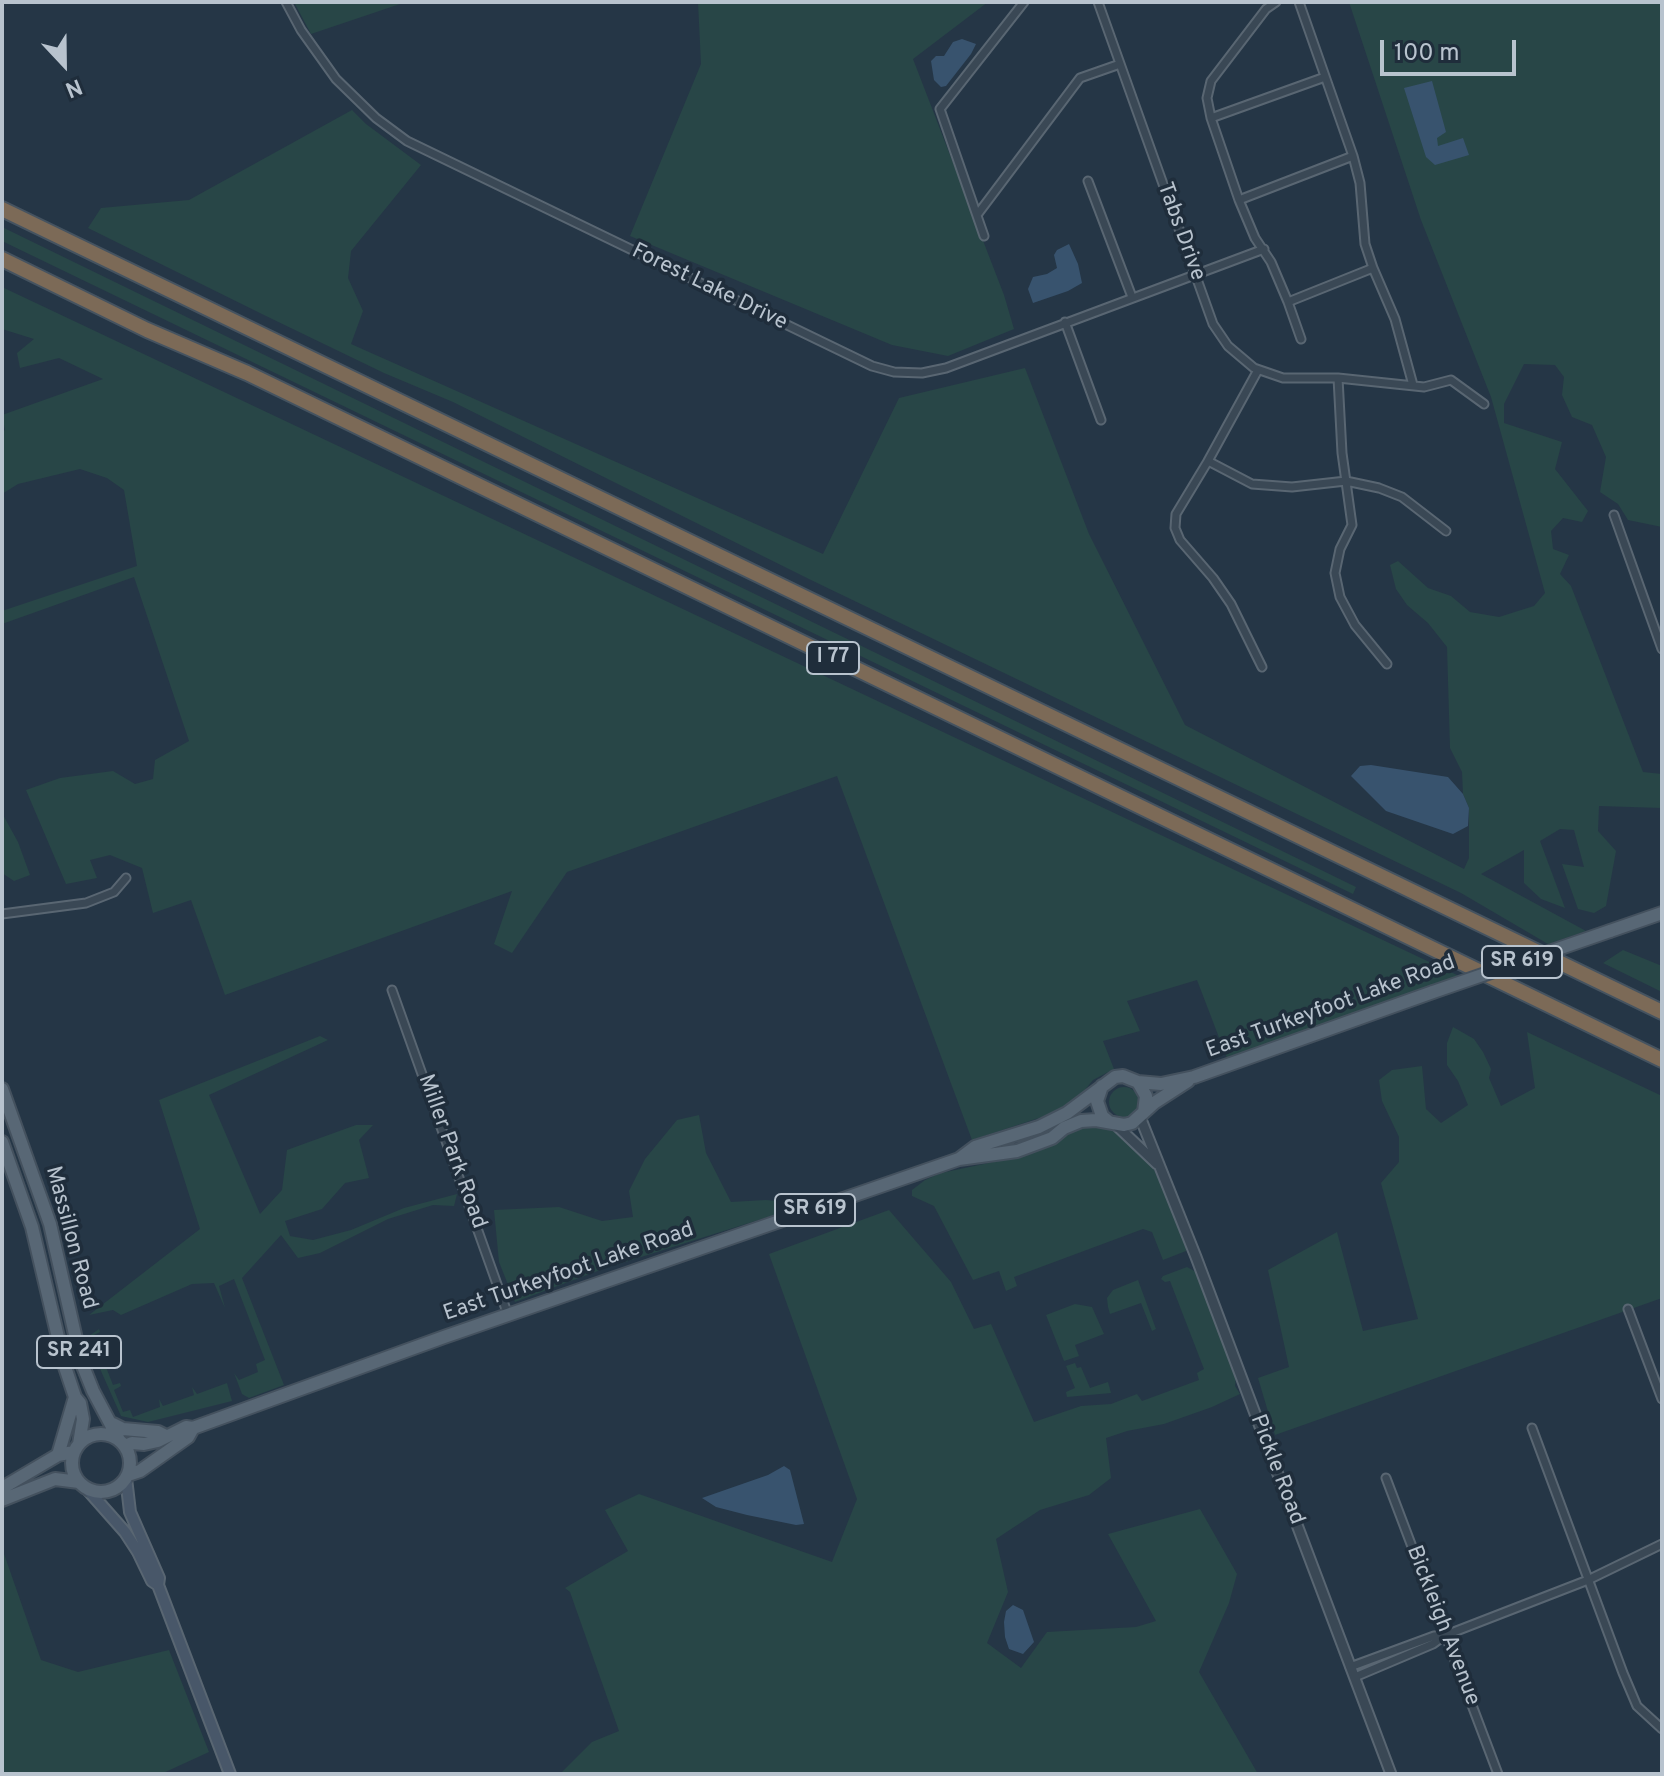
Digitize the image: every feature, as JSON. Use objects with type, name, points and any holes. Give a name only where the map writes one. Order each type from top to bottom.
[{"type":"highway","name":"I 77","points":[[4,209],[1662,1012]]},
{"type":"highway","name":"I 77","points":[[2,261],[147,330],[247,373],[1662,1060]]},
{"type":"main road","name":"East Turkeyfoot Lake Road","points":[[1138,1082],[1161,1084],[1194,1077],[1662,913]]},
{"type":"main road","points":[[1123,1076],[1138,1082],[1146,1096],[1142,1114],[1132,1123],[1112,1123],[1102,1116],[1097,1101],[1102,1086],[1115,1077],[1123,1076]]},
{"type":"main road","name":"East Turkeyfoot Lake Road","points":[[1142,1114],[1194,1077]]},
{"type":"main road","name":"East Turkeyfoot Lake Road","points":[[959,1159],[975,1147],[1039,1127],[1067,1113],[1102,1086]]},
{"type":"main road","name":"Massillon Road","points":[[2,1089],[50,1224],[81,1361],[93,1391],[122,1443]]},
{"type":"main road","name":"East Turkeyfoot Lake Road","points":[[122,1443],[158,1441],[186,1427],[193,1428],[959,1159],[1017,1151],[1052,1138],[1064,1128],[1081,1121],[1112,1123]]},
{"type":"main road","name":"Massillon Road","points":[[2,1142],[32,1227],[65,1367],[80,1403],[83,1419],[76,1448]]},
{"type":"main road","points":[[58,1455],[75,1397]]},
{"type":"main road","points":[[113,1424],[123,1429],[158,1432],[166,1436]]},
{"type":"main road","name":"East Turkeyfoot Lake Road","points":[[127,1476],[140,1471],[188,1437],[193,1428]]},
{"type":"main road","points":[[2,1488],[58,1455],[76,1448],[85,1438],[102,1434],[122,1443],[131,1463],[127,1476],[130,1512],[159,1578],[158,1585],[230,1774]]},
{"type":"main road","points":[[76,1448],[72,1469],[83,1486],[125,1532],[152,1581],[158,1585]]},
{"type":"main road","points":[[2,1500],[54,1479],[95,1492],[113,1490],[127,1476]]},
{"type":"street","name":"Forest Lake Drive","points":[[286,2],[305,37],[336,79],[376,118],[407,141],[872,366],[894,372],[922,373],[946,368],[1264,249]]},
{"type":"street","points":[[984,236],[940,109],[1024,2]]},
{"type":"street","name":"Tabs Drive","points":[[1098,2],[1213,324],[1228,346],[1258,370],[1283,378],[1338,378],[1424,387],[1451,380],[1484,404]]},
{"type":"street","points":[[1276,2],[1266,9],[1211,81],[1207,98],[1239,200],[1288,302],[1301,339]]},
{"type":"street","points":[[1299,2],[1353,156],[1360,183],[1365,244],[1395,319],[1413,385]]},
{"type":"street","points":[[977,215],[1080,78],[1120,64]]},
{"type":"street","points":[[1211,118],[1325,77]]},
{"type":"street","points":[[1239,200],[1353,156]]},
{"type":"street","points":[[1088,181],[1132,297]]},
{"type":"street","points":[[1288,302],[1373,268]]},
{"type":"street","points":[[1065,322],[1101,420]]},
{"type":"street","points":[[1258,370],[1176,514],[1175,528],[1189,553],[1213,578],[1231,604],[1262,667]]},
{"type":"street","points":[[1338,378],[1352,525],[1340,549],[1335,573],[1340,597],[1355,625],[1387,664]]},
{"type":"street","points":[[1208,461],[1252,484],[1292,487],[1346,481],[1379,488],[1402,497],[1446,531]]},
{"type":"street","points":[[1614,515],[1662,649]]},
{"type":"street","points":[[2,911],[86,903],[114,892],[126,878]]},
{"type":"street","name":"Miller Park Road","points":[[392,990],[508,1315]]},
{"type":"street","name":"Pickle Road","points":[[1142,1114],[1391,1774]]},
{"type":"street","name":"Pickle Road","points":[[1112,1123],[1160,1166]]},
{"type":"street","points":[[1628,1309],[1662,1399]]},
{"type":"street","points":[[1652,1373],[1662,1369]]},
{"type":"street","points":[[1532,1428],[1637,1706],[1662,1729]]},
{"type":"street","name":"Bickleigh Avenue","points":[[1386,1478],[1498,1774]]},
{"type":"street","points":[[1352,1672],[1433,1644],[1446,1635],[1588,1580],[1662,1544]]},
{"type":"green space","points":[[294,2],[406,2],[311,34]]},
{"type":"green space","points":[[698,2],[988,2],[913,59],[1004,295],[1014,329],[948,356],[892,345],[630,236],[701,64]]},
{"type":"green space","points":[[1349,2],[1662,2],[1662,527],[1628,520],[1618,504],[1600,492],[1606,457],[1592,425],[1572,417],[1562,395],[1564,377],[1555,365],[1524,364],[1504,404],[1504,423],[1562,442],[1555,469],[1588,511],[1582,522],[1563,518],[1551,531],[1553,549],[1569,555],[1560,574],[1571,586],[1643,772],[1662,774],[1662,808],[1599,806],[1598,831],[1616,851],[1606,906],[1594,913],[1578,909],[1562,864],[1584,867],[1574,830],[1560,829],[1540,841],[1565,908],[1541,899],[1524,883],[1524,850],[1481,874],[1586,931],[1548,944],[1461,893],[811,580],[453,402],[384,373],[88,228],[101,208],[189,200],[352,110],[421,165],[351,251],[348,278],[363,311],[351,344],[823,554],[899,398],[1025,368],[1089,534],[1185,725],[1464,869],[1469,858],[1469,808],[1463,794],[1462,772],[1450,748],[1447,647],[1428,623],[1407,605],[1396,589],[1390,565],[1398,561],[1428,588],[1451,596],[1470,612],[1499,617],[1534,606],[1545,593],[1491,397],[1421,220]]},
{"type":"green space","points":[[2,227],[1356,887],[1353,894],[2,241]]},
{"type":"green space","points":[[2,287],[1459,976],[1228,1061],[1197,980],[1127,1001],[1140,1031],[1103,1041],[1114,1069],[1093,1080],[1079,1097],[1051,1114],[972,1140],[837,776],[567,872],[512,953],[494,944],[512,891],[225,995],[191,900],[153,913],[142,868],[110,855],[90,860],[97,878],[66,884],[26,790],[60,778],[113,771],[135,784],[153,779],[155,760],[189,741],[134,577],[2,624],[2,611],[137,566],[124,490],[107,478],[80,469],[18,484],[2,494],[2,432],[5,430],[2,415],[103,379],[59,358],[20,368],[17,353],[34,339],[2,329]]},
{"type":"green space","points":[[2,813],[18,842],[30,875],[14,881],[2,873]]},
{"type":"green space","points":[[1623,950],[1662,966],[1662,992],[1603,963]]},
{"type":"green space","points":[[1453,1027],[1474,1039],[1483,1052],[1491,1069],[1489,1078],[1501,1106],[1535,1088],[1527,1032],[1662,1096],[1662,1298],[1275,1435],[1258,1378],[1289,1367],[1268,1270],[1337,1232],[1363,1331],[1418,1319],[1381,1183],[1399,1162],[1399,1137],[1382,1101],[1379,1080],[1392,1070],[1422,1066],[1426,1109],[1441,1123],[1468,1105],[1447,1065],[1447,1043]]},
{"type":"green space","points":[[320,1036],[328,1040],[209,1095],[260,1214],[282,1190],[287,1150],[356,1125],[373,1125],[359,1140],[369,1178],[345,1183],[322,1209],[285,1221],[290,1236],[313,1240],[351,1230],[404,1208],[457,1194],[454,1206],[433,1205],[388,1219],[320,1253],[298,1258],[281,1235],[242,1278],[284,1385],[249,1398],[242,1394],[234,1373],[239,1380],[258,1372],[256,1364],[265,1360],[234,1279],[219,1286],[225,1308],[214,1283],[192,1284],[121,1315],[113,1310],[89,1315],[200,1229],[159,1100]]},
{"type":"green space","points":[[1124,1087],[1130,1088],[1138,1096],[1138,1108],[1130,1116],[1124,1117],[1118,1116],[1110,1108],[1109,1102],[1110,1096],[1118,1088]]},
{"type":"green space","points":[[699,1115],[706,1153],[731,1202],[766,1200],[797,1203],[787,1211],[603,1269],[515,1302],[499,1262],[494,1210],[559,1207],[602,1221],[633,1217],[629,1191],[645,1159],[677,1120]]},
{"type":"green space","points":[[1080,1127],[1106,1127],[1123,1136],[1153,1168],[1166,1191],[1186,1251],[1163,1260],[1152,1232],[1143,1229],[1014,1277],[1017,1286],[1006,1291],[999,1271],[973,1280],[934,1206],[912,1196],[912,1190],[941,1173],[1017,1157],[1051,1144]]},
{"type":"green space","points":[[889,1210],[951,1282],[974,1329],[991,1324],[1034,1422],[1081,1406],[1111,1404],[1137,1394],[1142,1401],[1199,1380],[1197,1373],[1204,1369],[1170,1281],[1161,1279],[1187,1267],[1196,1272],[1240,1394],[1164,1424],[1106,1438],[1111,1478],[1089,1495],[1040,1510],[996,1539],[1008,1592],[987,1643],[1021,1668],[1047,1632],[1136,1627],[1156,1621],[1108,1534],[1200,1509],[1237,1574],[1229,1603],[1199,1672],[1258,1774],[560,1774],[592,1742],[619,1731],[570,1592],[565,1588],[628,1551],[605,1510],[639,1494],[832,1562],[857,1499],[769,1254]]},
{"type":"green space","points":[[1138,1280],[1156,1329],[1152,1331],[1141,1303],[1110,1314],[1108,1307],[1107,1298],[1113,1290]]},
{"type":"green space","points":[[1075,1304],[1092,1307],[1104,1334],[1075,1345],[1079,1356],[1064,1361],[1046,1315]]},
{"type":"green space","points":[[99,1329],[100,1332],[94,1335],[103,1358],[110,1356],[111,1359],[104,1362],[113,1385],[120,1383],[121,1386],[114,1390],[123,1412],[130,1410],[133,1417],[160,1407],[159,1399],[163,1406],[194,1395],[192,1387],[197,1394],[227,1383],[232,1401],[148,1422],[121,1416],[89,1344],[89,1336]]},
{"type":"green space","points":[[1075,1363],[1077,1368],[1081,1367],[1090,1388],[1108,1382],[1111,1393],[1067,1397],[1066,1392],[1075,1388],[1066,1366]]},
{"type":"green space","points":[[2,1548],[41,1660],[78,1672],[169,1650],[209,1752],[161,1774],[2,1774]]},
{"type":"water","points":[[962,39],[976,44],[946,86],[941,87],[934,80],[931,61],[936,56],[944,56],[953,42]]},
{"type":"water","points":[[1432,81],[1446,132],[1437,138],[1438,146],[1463,138],[1469,155],[1435,165],[1426,157],[1404,88]]},
{"type":"water","points":[[1069,244],[1082,283],[1033,303],[1028,289],[1033,277],[1057,268],[1054,255]]},
{"type":"water","points":[[1360,766],[1448,777],[1463,794],[1469,808],[1468,826],[1453,834],[1386,811],[1351,776]]},
{"type":"water","points":[[784,1466],[790,1470],[804,1524],[747,1515],[716,1507],[702,1498],[768,1475]]},
{"type":"water","points":[[1013,1605],[1023,1610],[1034,1642],[1023,1654],[1009,1649],[1005,1637],[1006,1611]]}]
